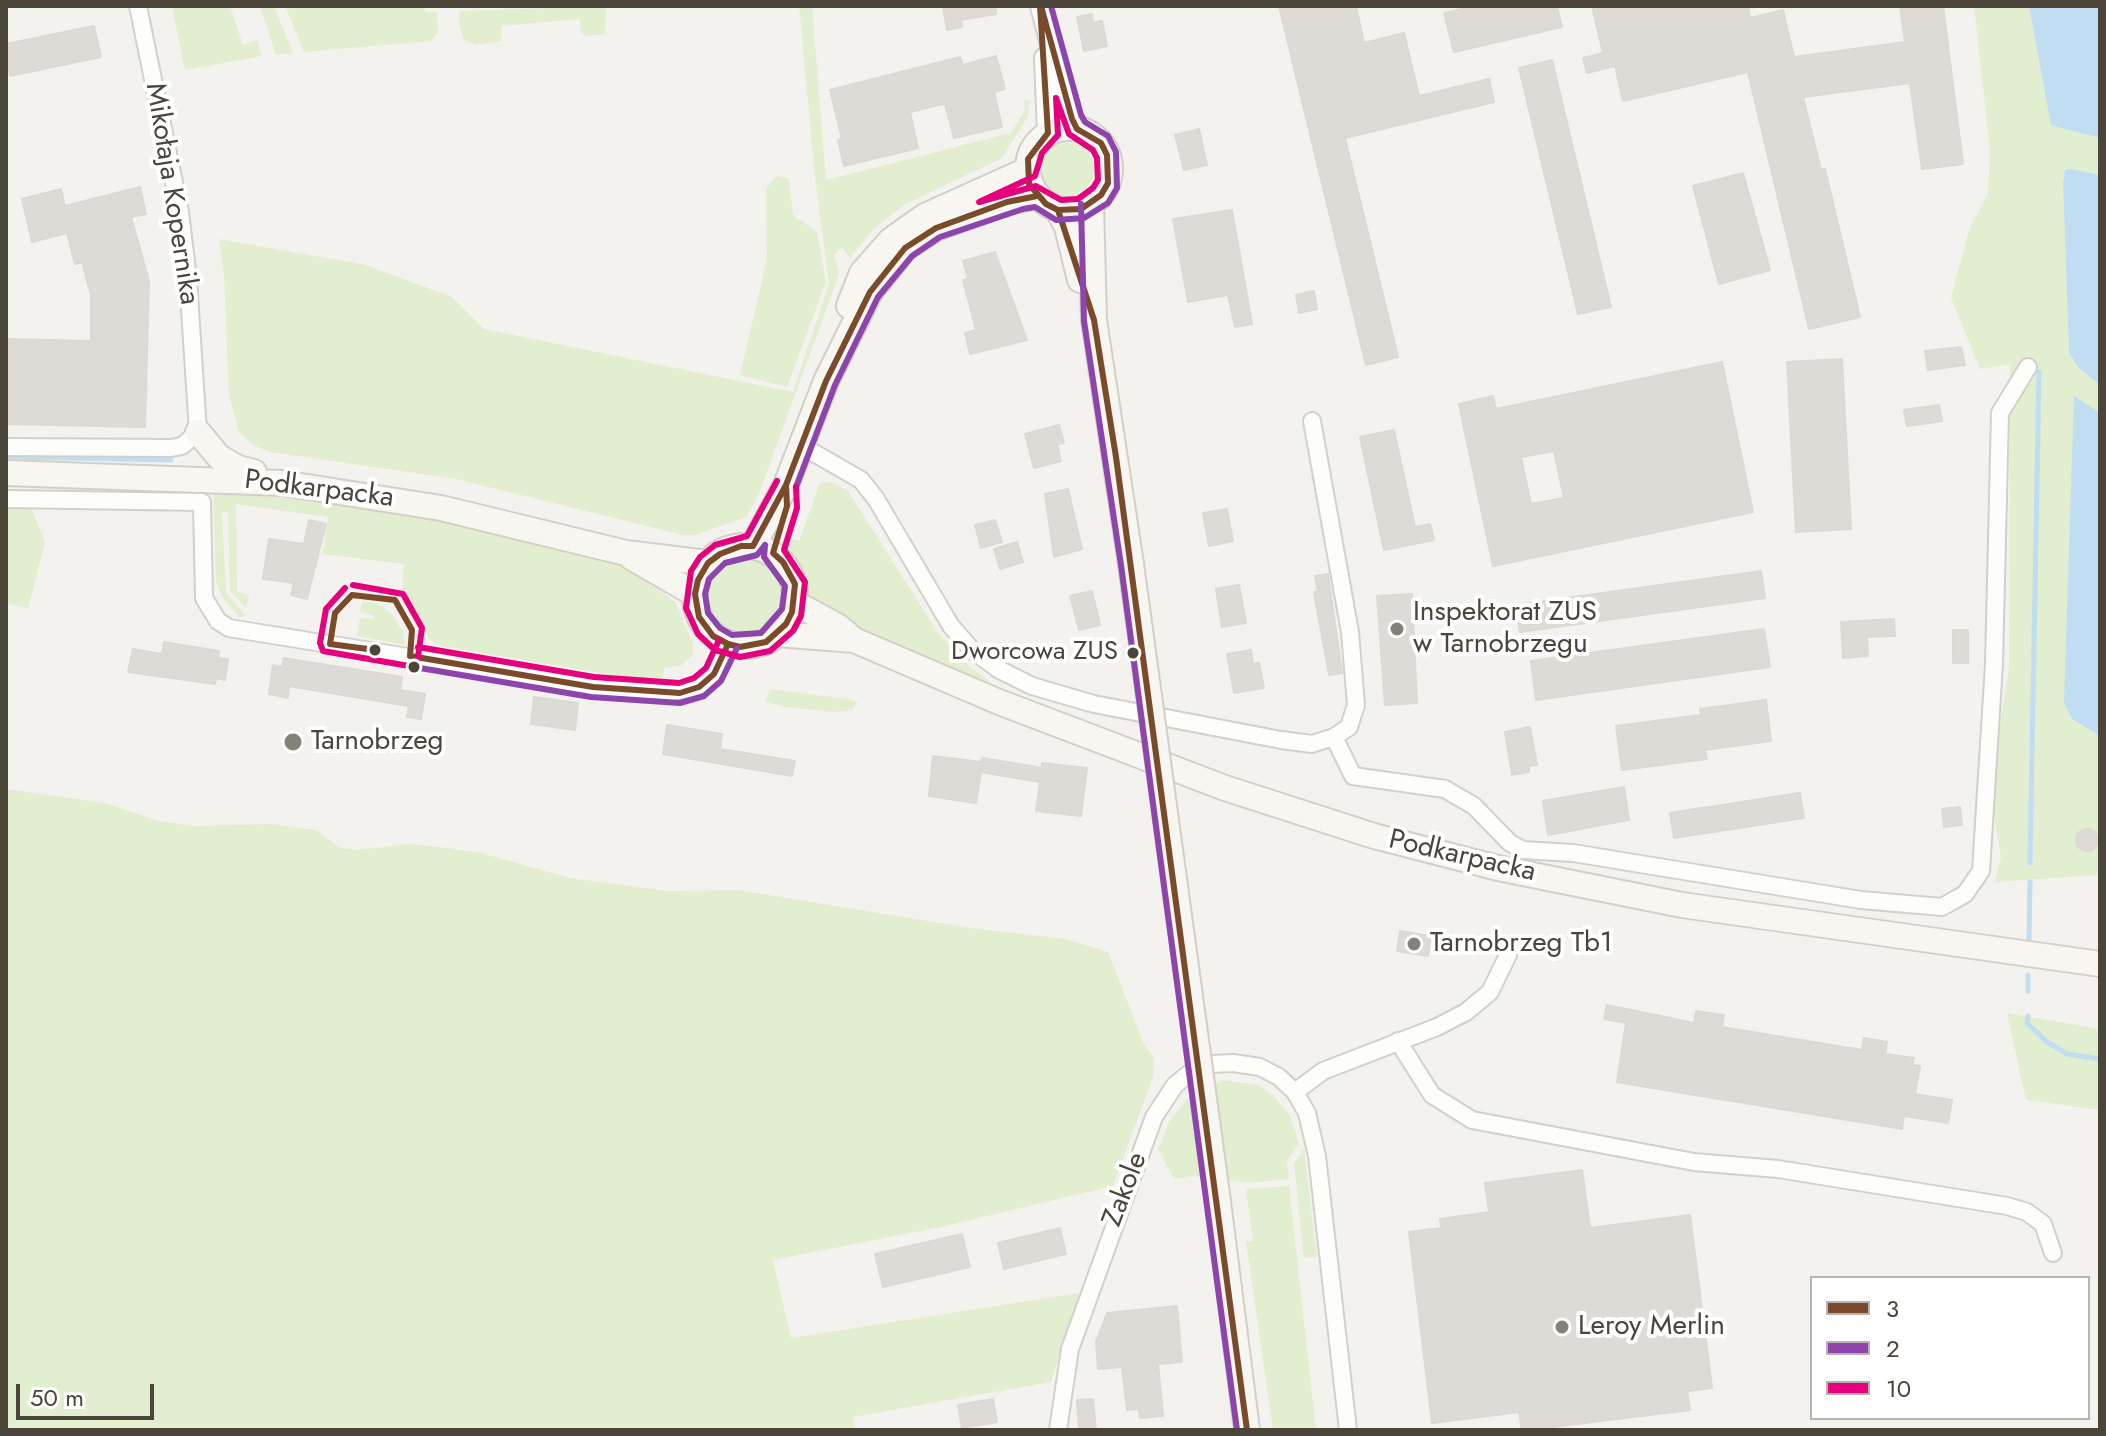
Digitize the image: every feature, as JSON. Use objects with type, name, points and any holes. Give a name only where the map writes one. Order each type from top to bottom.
[{"type":"main road","points":[[1077,129],[1101,143],[1110,169],[1108,183],[1091,204],[1081,209],[1058,210],[1037,196],[1027,170],[1033,148],[1048,133],[1077,129]]},
{"type":"main road","points":[[826,381],[836,337],[862,273],[891,240],[925,216],[1027,170]]},
{"type":"main road","points":[[763,550],[787,506],[786,485],[826,381],[870,292],[905,248],[936,228],[1007,202],[1037,196]]},
{"type":"main road","points":[[1091,204],[1094,320],[1131,564],[1247,1430]]},
{"type":"main road","points":[[1058,210],[1094,320]]},
{"type":"main road","points":[[198,432],[213,453],[226,462],[282,483]]},
{"type":"main road","name":"Podkarpacka","points":[[6,473],[282,483],[441,508],[626,553],[708,563]]},
{"type":"main road","points":[[730,549],[763,550],[783,562],[795,584],[795,603],[786,624],[777,634],[753,646],[728,644],[706,628],[695,605],[695,594],[708,563],[730,549]]},
{"type":"main road","name":"Podkarpacka","points":[[626,553],[695,594]]},
{"type":"main road","name":"Podkarpacka","points":[[795,603],[839,627],[854,640]]},
{"type":"main road","name":"Podkarpacka","points":[[777,634],[854,640],[1114,746],[1374,836],[1498,868],[1682,905],[2100,964]]},
{"type":"street","name":"Mikołaja Kopernika","points":[[138,6],[180,212],[188,279],[198,432]]},
{"type":"street","points":[[1040,6],[1064,96],[1077,129]]},
{"type":"street","points":[[1040,6],[1048,133]]},
{"type":"street","points":[[1334,737],[1353,776],[1445,789],[1474,806],[1510,843],[1523,850],[1573,853],[1861,900],[1929,907],[1954,902],[1976,883],[1981,871],[1994,664],[2000,413],[2028,367]]},
{"type":"street","points":[[802,446],[861,480],[876,499],[951,626],[972,650],[998,669],[1062,697],[1312,744],[1334,737],[1349,727],[1356,705],[1350,632],[1312,421]]},
{"type":"street","points":[[6,447],[171,448],[182,446],[198,432]]},
{"type":"street","points":[[6,499],[202,502],[204,598],[218,621],[229,628],[593,687],[664,693],[699,687],[714,674],[728,644]]},
{"type":"street","points":[[1348,1430],[1315,1147],[1307,1113],[1295,1092],[1323,1071],[1437,1027],[1480,1002],[1499,977],[1508,955]]},
{"type":"street","points":[[1398,1041],[1432,1095],[1472,1120],[1694,1162],[1778,1169],[2007,1206],[2027,1212],[2043,1224],[2053,1253]]},
{"type":"street","name":"Zakole","points":[[1058,1430],[1070,1349],[1115,1216],[1163,1101],[1191,1072],[1211,1064],[1260,1067],[1279,1077],[1295,1092]]},
{"type":"green space","points":[[172,6],[230,6],[243,45],[257,40],[262,56],[185,70]]},
{"type":"green space","points":[[260,6],[274,6],[293,53],[276,55]]},
{"type":"green space","points":[[285,6],[424,6],[425,12],[437,12],[438,32],[431,41],[304,52]]},
{"type":"green space","points":[[606,6],[605,34],[586,36],[581,33],[580,19],[502,26],[501,41],[476,45],[464,39],[460,28],[459,11]]},
{"type":"green space","points":[[799,6],[812,6],[826,180],[1011,133],[1025,110],[1024,100],[1030,101],[1027,118],[1002,158],[904,205],[874,229],[850,258],[842,247],[834,256],[839,271],[837,280],[758,496],[746,517],[695,535],[683,535],[456,479],[270,452],[253,445],[239,432],[229,395],[224,274],[219,239],[366,265],[452,297],[484,329],[793,392],[829,284],[815,177]]},
{"type":"green space","points":[[1974,6],[2029,6],[2051,124],[2100,138],[2100,175],[2065,171],[2063,183],[2069,352],[2078,367],[2100,385],[2100,413],[2074,397],[2072,719],[2100,736],[2100,875],[1995,882],[2001,857],[1990,792],[2009,667],[2010,364],[1980,369],[1951,298],[1969,230],[1988,193],[1990,150]]},
{"type":"green space","points":[[1068,143],[1086,151],[1094,169],[1086,187],[1068,195],[1050,187],[1042,169],[1050,151]]},
{"type":"green space","points":[[776,176],[789,178],[793,215],[817,232],[826,282],[787,387],[740,375],[767,259],[766,189]]},
{"type":"green space","points":[[831,482],[848,491],[938,633],[969,666],[993,684],[865,632],[808,599],[788,549],[788,537],[799,541],[820,483]]},
{"type":"green space","points":[[213,490],[304,496],[428,515],[589,552],[660,577],[657,588],[675,602],[693,644],[692,656],[682,665],[664,668],[663,679],[618,676],[440,646],[430,640],[402,592],[404,564],[323,554],[328,517],[236,504],[237,592],[249,595],[246,608],[230,591],[228,512],[222,512],[226,593],[245,615],[240,618],[222,597],[216,581]]},
{"type":"green space","points":[[6,507],[31,508],[45,542],[28,608],[6,604]]},
{"type":"green space","points":[[746,559],[760,562],[772,570],[780,582],[783,596],[780,610],[772,622],[760,630],[746,633],[732,630],[720,622],[712,610],[709,596],[712,582],[720,570],[732,562]]},
{"type":"green space","points":[[362,602],[377,603],[391,613],[403,632],[405,645],[357,636],[360,618],[373,619],[373,615],[360,612]]},
{"type":"green space","points":[[770,689],[858,703],[851,710],[834,712],[786,707],[765,702]]},
{"type":"green space","points":[[6,789],[104,803],[159,821],[193,826],[272,824],[316,830],[341,848],[358,850],[408,844],[448,848],[481,853],[570,878],[669,891],[738,890],[971,928],[1066,939],[1108,952],[1143,1042],[1154,1058],[1153,1077],[1113,1186],[941,1227],[773,1260],[791,1338],[1079,1293],[1051,1382],[853,1417],[855,1430],[6,1430]]},
{"type":"green space","points":[[2007,1013],[2100,1029],[2100,1110],[2026,1100]]},
{"type":"green space","points":[[1222,1080],[1258,1085],[1275,1097],[1290,1116],[1299,1142],[1287,1161],[1289,1179],[1248,1183],[1193,1176],[1174,1179],[1158,1149],[1170,1120],[1189,1096]]},
{"type":"green space","points":[[1304,1148],[1317,1257],[1304,1258],[1294,1164]]},
{"type":"green space","points":[[1289,1186],[1316,1430],[1273,1430],[1246,1242],[1253,1241],[1246,1189]]},
{"type":"water","points":[[2029,6],[2100,6],[2100,138],[2051,125]]},
{"type":"water","points":[[2065,170],[2100,175],[2100,385],[2078,367],[2069,352],[2063,183]]},
{"type":"water","points":[[2074,396],[2100,413],[2100,736],[2072,719],[2064,702]]},
{"type":"building","points":[[943,6],[996,6],[996,14],[961,20],[962,27],[947,30]]},
{"type":"building","points":[[1279,6],[1356,6],[1364,43],[1404,33],[1419,96],[1489,79],[1494,102],[1345,138],[1398,357],[1366,365]]},
{"type":"building","points":[[1476,6],[1557,6],[1562,27],[1454,52],[1444,13]]},
{"type":"building","points":[[1592,6],[1748,6],[1750,18],[1783,10],[1794,57],[1905,42],[1900,6],[1943,6],[1963,164],[1922,169],[1910,83],[1803,97],[1821,170],[1825,169],[1860,317],[1809,329],[1748,72],[1623,101],[1615,66],[1587,73],[1583,58],[1603,53]]},
{"type":"building","points":[[1092,14],[1093,23],[1102,21],[1107,46],[1084,51],[1077,17]]},
{"type":"building","points":[[94,26],[101,57],[10,76],[6,44]]},
{"type":"building","points":[[996,56],[1005,89],[994,92],[1002,127],[954,138],[945,104],[938,105],[910,112],[918,148],[844,166],[838,140],[842,139],[830,90],[960,57],[963,65]]},
{"type":"building","points":[[1552,60],[1611,307],[1578,314],[1519,68]]},
{"type":"building","points":[[1199,129],[1207,165],[1184,170],[1175,135]]},
{"type":"building","points":[[1743,173],[1770,270],[1719,284],[1693,186]]},
{"type":"building","points":[[140,187],[146,214],[131,217],[149,281],[145,427],[6,424],[6,339],[91,341],[91,295],[82,262],[75,264],[67,233],[32,242],[22,199],[61,189],[65,206]]},
{"type":"building","points":[[1232,210],[1252,324],[1235,327],[1228,295],[1188,302],[1173,219]]},
{"type":"building","points":[[995,252],[1027,340],[970,354],[965,333],[976,330],[963,280],[968,279],[963,261]]},
{"type":"building","points":[[1314,291],[1317,309],[1299,313],[1296,295]]},
{"type":"building","points":[[1961,347],[1965,365],[1928,370],[1925,351]]},
{"type":"building","points":[[1842,359],[1851,529],[1796,532],[1787,362]]},
{"type":"building","points":[[1722,362],[1753,512],[1493,566],[1459,404],[1493,396],[1496,409]],"holes":[[[1554,451],[1564,498],[1531,504],[1521,457]]]},
{"type":"building","points":[[1939,405],[1942,421],[1907,426],[1904,410]]},
{"type":"building","points":[[1059,425],[1064,443],[1057,444],[1061,461],[1034,468],[1025,434]]},
{"type":"building","points":[[1394,430],[1415,527],[1430,524],[1434,540],[1384,550],[1360,437]]},
{"type":"building","points":[[1068,489],[1082,549],[1054,557],[1045,494]]},
{"type":"building","points":[[1227,509],[1233,541],[1209,546],[1203,513]]},
{"type":"building","points":[[309,520],[326,524],[307,599],[291,595],[294,583],[263,579],[269,539],[304,544]]},
{"type":"building","points":[[995,520],[1002,542],[981,548],[975,525]]},
{"type":"building","points":[[1017,542],[1023,562],[1000,569],[994,549]]},
{"type":"building","points":[[1761,571],[1765,598],[1520,632],[1516,605]]},
{"type":"building","points":[[1328,574],[1342,673],[1329,675],[1314,592],[1318,591],[1315,576]]},
{"type":"building","points":[[1239,585],[1246,623],[1222,627],[1216,589]]},
{"type":"building","points":[[1092,591],[1100,625],[1079,630],[1070,596]]},
{"type":"building","name":"Inspektorat ZUS w Tarnobrzegu","points":[[1412,594],[1417,703],[1385,705],[1377,596]]},
{"type":"building","points":[[1894,619],[1895,636],[1867,637],[1868,656],[1843,658],[1841,622]]},
{"type":"building","points":[[1764,629],[1770,667],[1536,700],[1531,661]]},
{"type":"building","points":[[1953,630],[1968,630],[1968,663],[1953,663]]},
{"type":"building","points":[[164,642],[219,651],[218,658],[228,659],[225,680],[216,678],[215,684],[128,672],[133,649],[162,654]]},
{"type":"building","points":[[1251,650],[1253,664],[1259,663],[1264,688],[1234,693],[1227,654]]},
{"type":"building","points":[[284,658],[402,677],[400,690],[425,694],[421,719],[407,717],[409,706],[289,686],[288,698],[269,694],[273,665],[282,667]]},
{"type":"building","points":[[534,697],[578,703],[575,730],[531,724]]},
{"type":"building","points":[[1766,700],[1771,741],[1705,750],[1707,759],[1622,770],[1616,726],[1701,715],[1700,709]]},
{"type":"building","points":[[667,725],[722,734],[720,749],[795,761],[792,776],[663,754]]},
{"type":"building","points":[[1530,727],[1537,765],[1529,766],[1529,772],[1512,775],[1505,732]]},
{"type":"building","points":[[933,756],[981,762],[982,758],[1042,768],[1042,763],[1087,768],[1081,816],[1036,811],[1040,782],[981,772],[976,803],[929,796]]},
{"type":"building","points":[[1624,787],[1629,820],[1548,835],[1543,801]]},
{"type":"building","points":[[1800,793],[1804,818],[1674,838],[1670,813]]},
{"type":"building","points":[[1960,807],[1962,825],[1944,827],[1942,809]]},
{"type":"building","points":[[2087,829],[2098,840],[2087,851],[2076,840]]},
{"type":"building","name":"Tarnobrzeg Tb1","points":[[1400,931],[1431,936],[1428,956],[1397,951]]},
{"type":"building","points":[[1607,1005],[1694,1023],[1696,1011],[1724,1015],[1722,1027],[1862,1050],[1864,1038],[1887,1042],[1885,1054],[1914,1058],[1912,1065],[1920,1066],[1915,1094],[1952,1100],[1948,1123],[1904,1116],[1902,1129],[1617,1082],[1626,1023],[1604,1019]]},
{"type":"building","name":"Leroy Merlin","points":[[1582,1170],[1590,1228],[1690,1215],[1712,1388],[1687,1391],[1690,1410],[1528,1430],[1522,1430],[1519,1412],[1432,1423],[1409,1232],[1441,1228],[1440,1219],[1489,1212],[1485,1183]]},
{"type":"building","points":[[1060,1228],[1066,1254],[1004,1269],[998,1243]]},
{"type":"building","points":[[962,1234],[970,1267],[883,1287],[875,1254]]},
{"type":"building","points":[[1177,1306],[1182,1362],[1158,1364],[1163,1416],[1140,1418],[1139,1409],[1127,1410],[1122,1367],[1098,1369],[1096,1342],[1107,1313]]},
{"type":"building","points":[[993,1399],[997,1422],[962,1428],[958,1405]]},
{"type":"building","points":[[1093,1399],[1096,1430],[1079,1430],[1077,1400]]},
{"type":"waterway","points":[[2030,863],[2039,372]]},
{"type":"waterway","points":[[6,457],[171,460]]},
{"type":"waterway","points":[[2029,942],[2030,882]]},
{"type":"waterway","points":[[2028,975],[2028,991]]},
{"type":"waterway","points":[[2028,1016],[2027,1023],[2047,1042],[2067,1054],[2100,1059]]},
{"type":"transit line","name":"3","points":[[1040,6],[1048,133],[1028,159],[1029,184],[1046,204],[1058,210],[1081,209],[1101,195],[1108,183],[1107,155],[1101,143],[1077,129],[1072,119],[1041,6]]},
{"type":"transit line","name":"2","points":[[796,487],[835,385],[878,297],[912,256],[940,237],[1023,209],[1035,207],[1056,220],[1084,218],[1108,203],[1117,188],[1116,152],[1108,136],[1085,122],[1081,115],[1051,6]]},
{"type":"transit line","name":"10","points":[[1056,98],[1069,134],[1093,150],[1097,158],[1098,180],[1093,188],[1078,199],[1061,200],[1036,186],[979,202],[1035,176],[1042,153],[1058,135],[1056,98]]},
{"type":"transit line","name":"3","points":[[786,485],[826,381],[870,292],[905,248],[936,228],[1007,202],[1037,196]]},
{"type":"transit line","name":"2","points":[[1081,204],[1084,321],[1121,565],[1237,1430]]},
{"type":"transit line","name":"3","points":[[1058,210],[1094,320],[1116,457],[1247,1430]]},
{"type":"transit line","name":"10","points":[[777,481],[747,536],[715,545],[700,557],[691,571],[686,608],[698,634],[715,650],[740,657],[770,651],[793,631],[801,616],[805,582],[784,550],[797,508],[796,487]]},
{"type":"transit line","name":"3","points":[[786,485],[787,506],[773,553],[783,562],[795,584],[792,612],[786,624],[766,642],[740,647],[728,644],[713,636],[699,617],[695,594],[698,580],[708,563],[720,554],[741,546],[753,546],[786,485]]},
{"type":"transit line","name":"2","points":[[765,545],[764,557],[785,586],[782,609],[761,633],[732,635],[720,628],[708,613],[705,594],[709,579],[725,563],[757,555],[765,545]]},
{"type":"transit line","name":"10","points":[[345,588],[326,609],[320,643],[323,651],[409,666],[417,664],[422,628],[403,594],[353,585]]},
{"type":"transit line","name":"3","points":[[375,650],[330,644],[335,613],[352,595],[395,600],[412,630],[410,656],[593,687],[680,693],[699,687],[714,674],[728,644]]},
{"type":"transit line","name":"10","points":[[418,647],[594,677],[679,683],[694,678],[706,668],[719,640]]},
{"type":"transit line","name":"2","points":[[414,667],[591,697],[680,703],[704,696],[721,681],[737,648]]},
{"type":"place","name":"Inspektorat ZUS w Tarnobrzegu","points":[[1397,629]]},
{"type":"place","name":"Dworcowa ZUS","points":[[1133,653]]},
{"type":"place","name":"Tarnobrzeg","points":[[293,742]]},
{"type":"place","name":"Tarnobrzeg Tb1","points":[[1414,944]]},
{"type":"place","name":"Leroy Merlin","points":[[1562,1327]]}]
